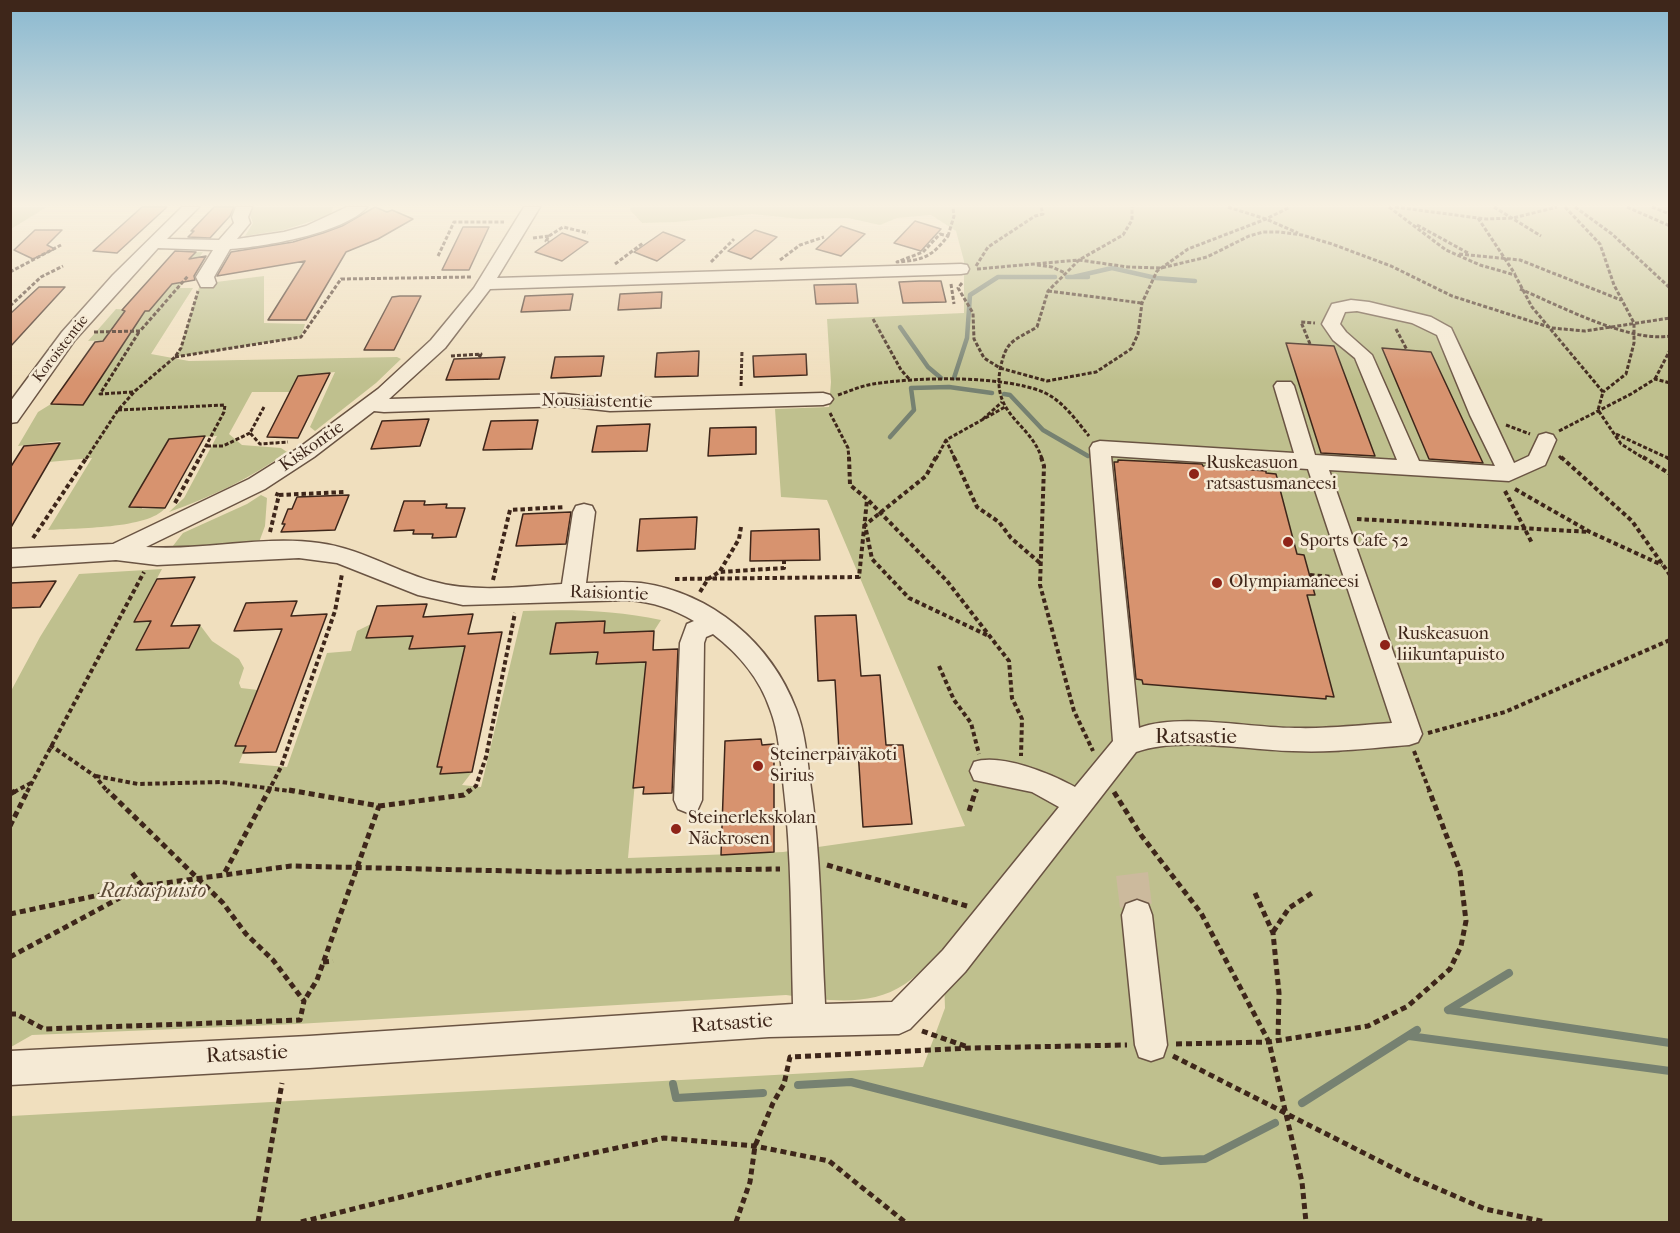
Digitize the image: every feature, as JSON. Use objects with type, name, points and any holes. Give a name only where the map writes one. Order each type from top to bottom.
[{"type":"street","name":"Koroistentie","points":[[10,417],[73,332],[134,265]]},
{"type":"street","points":[[207,283],[205,277],[210,265]]},
{"type":"street","name":"Kiskontie","points":[[17,558],[116,552],[257,484],[307,452],[372,404],[426,356],[438,344],[492,265]]},
{"type":"street","points":[[481,281],[599,281],[962,269]]},
{"type":"street","points":[[1411,468],[1363,355],[1339,336],[1331,324],[1338,308],[1346,305],[1365,306],[1417,317],[1434,324],[1444,332],[1450,341],[1507,482]]},
{"type":"street","points":[[1284,386],[1335,518],[1409,734]]},
{"type":"street","name":"Nousiaistentie","points":[[372,404],[384,406],[564,400],[610,405],[823,399]]},
{"type":"street","points":[[899,1018],[954,961],[994,914],[1079,802],[1127,744],[1100,448],[1411,468],[1507,482],[1538,460],[1546,440]]},
{"type":"street","points":[[573,592],[584,512]]},
{"type":"street","name":"Raisiontie","points":[[116,552],[153,556],[268,550],[320,551],[347,557],[436,593],[464,596],[618,591],[648,593],[690,608],[714,623],[737,639],[755,658],[783,709],[790,733],[798,789],[804,863],[810,1020]]},
{"type":"street","points":[[688,800],[692,643],[696,631],[714,623]]},
{"type":"street","name":"Ratsastie","points":[[1127,744],[1151,735],[1189,734],[1296,740],[1409,734]]},
{"type":"street","points":[[984,771],[1037,781],[1079,802]]},
{"type":"street","points":[[1137,915],[1150,1045]]},
{"type":"street","name":"Ratsastie","points":[[10,1068],[810,1020],[899,1018]]},
{"type":"path","points":[[10,272],[24,265]]},
{"type":"path","points":[[135,391],[100,394],[140,331],[200,265]]},
{"type":"path","points":[[599,281],[616,265]]},
{"type":"path","points":[[698,278],[708,265]]},
{"type":"path","points":[[762,276],[774,265]]},
{"type":"path","points":[[954,304],[962,269],[967,265]]},
{"type":"path","points":[[1032,265],[1052,267],[1065,273]]},
{"type":"path","points":[[962,269],[1036,265]]},
{"type":"path","points":[[1111,265],[1161,268],[1174,265]]},
{"type":"path","points":[[962,269],[958,288],[973,314],[974,339],[984,358],[1000,368],[1047,381],[1096,372],[1131,349],[1138,334],[1142,303],[1148,286],[1166,265]]},
{"type":"path","points":[[1387,265],[1461,300],[1548,327],[1585,331],[1670,318]]},
{"type":"path","points":[[1475,265],[1515,275]]},
{"type":"path","points":[[1509,265],[1520,289],[1548,327],[1592,375],[1603,392]]},
{"type":"path","points":[[1531,265],[1622,301]]},
{"type":"path","points":[[1598,410],[1603,392],[1626,374],[1634,343],[1634,323],[1614,285],[1607,265]]},
{"type":"path","points":[[1645,265],[1670,288]]},
{"type":"path","points":[[10,306],[41,276],[52,269],[63,266]]},
{"type":"path","points":[[175,357],[301,338],[341,279],[481,281]]},
{"type":"path","points":[[17,558],[118,410],[135,391],[175,357],[181,348],[200,284],[207,283]]},
{"type":"path","points":[[1520,289],[1612,327],[1658,338],[1670,336]]},
{"type":"path","points":[[1048,291],[1142,303]]},
{"type":"path","points":[[873,319],[901,370],[912,381]]},
{"type":"path","points":[[1310,344],[1302,322],[1331,324]]},
{"type":"path","points":[[73,332],[140,331]]},
{"type":"path","points":[[1546,440],[1575,420],[1636,394],[1655,379],[1670,350]]},
{"type":"path","points":[[740,402],[742,351]]},
{"type":"path","points":[[426,356],[481,354],[479,358]]},
{"type":"path","points":[[1655,379],[1670,383]]},
{"type":"path","points":[[1037,781],[1020,766],[1022,718],[1012,698],[1009,661],[947,581],[867,499],[850,485],[848,448],[823,399],[873,384],[912,381],[998,382],[1019,385],[1044,393],[1067,410],[1100,448]]},
{"type":"path","points":[[981,422],[1002,401]]},
{"type":"path","points":[[118,410],[225,405],[224,412],[171,508]]},
{"type":"path","points":[[206,446],[223,446],[250,432],[264,407]]},
{"type":"path","points":[[865,525],[926,476],[946,440],[1005,407]]},
{"type":"path","points":[[1598,410],[1621,444],[1670,474]]},
{"type":"path","points":[[1480,416],[1546,440],[1553,450],[1632,520],[1670,575]]},
{"type":"path","points":[[250,432],[260,444],[287,442],[307,452]]},
{"type":"path","points":[[1614,433],[1670,459]]},
{"type":"path","points":[[946,440],[977,507],[999,522],[1011,538],[1025,548],[1040,564]]},
{"type":"path","points":[[1507,482],[1590,532],[1664,566]]},
{"type":"path","points":[[1507,482],[1523,528],[1532,543]]},
{"type":"path","points":[[257,484],[264,490],[279,495],[345,492]]},
{"type":"path","points":[[268,550],[271,521],[279,495]]},
{"type":"path","points":[[673,579],[859,577],[867,499]]},
{"type":"path","points":[[490,595],[510,510],[574,507],[584,512]]},
{"type":"path","points":[[1335,518],[1590,532]]},
{"type":"path","points":[[865,525],[872,560],[909,598],[993,638]]},
{"type":"path","points":[[690,608],[708,579],[719,572],[739,539],[741,527]]},
{"type":"path","points":[[10,826],[50,745],[153,556]]},
{"type":"path","points":[[719,572],[784,568],[784,561]]},
{"type":"path","points":[[224,873],[281,766],[335,611],[343,570]]},
{"type":"path","points":[[95,776],[138,784],[221,782],[269,787],[379,806],[464,795],[476,786],[486,757],[516,605]]},
{"type":"path","points":[[736,1222],[750,1182],[755,1146],[772,1103],[784,1084],[790,1057],[972,1048],[1278,1040],[1368,1026],[1408,1006],[1450,969],[1461,946],[1466,921],[1460,871],[1409,734],[1439,732],[1505,712],[1670,640]]},
{"type":"path","points":[[939,666],[954,700],[971,723],[984,771],[969,811]]},
{"type":"path","points":[[50,745],[95,776],[114,801],[223,903],[246,934],[273,960],[304,1001]]},
{"type":"path","points":[[10,796],[32,782]]},
{"type":"path","points":[[10,1014],[16,1014],[44,1029],[300,1020],[304,1001],[317,980],[379,806]]},
{"type":"path","points":[[10,914],[142,886],[224,873],[291,866],[557,872],[804,863],[994,914]]},
{"type":"path","points":[[130,870],[142,886]]},
{"type":"path","points":[[10,957],[142,886]]},
{"type":"path","points":[[1255,893],[1273,933],[1279,993],[1278,1040]]},
{"type":"path","points":[[1273,933],[1289,908],[1312,893]]},
{"type":"path","points":[[323,962],[333,961]]},
{"type":"path","points":[[899,1018],[924,1032],[972,1048]]},
{"type":"path","points":[[1150,1045],[1411,1177],[1485,1209],[1546,1222]]},
{"type":"path","points":[[258,1222],[282,1083]]},
{"type":"path","points":[[301,1222],[489,1175],[664,1138],[755,1146],[829,1161],[905,1222]]},
{"type":"green space","points":[[188,265],[195,265],[179,288],[193,288],[151,354],[189,361],[397,357],[401,359],[376,383],[315,431],[310,427],[335,372],[298,376],[290,392],[252,392],[229,434],[242,445],[281,448],[287,452],[230,486],[169,512],[184,498],[217,436],[169,439],[130,507],[165,508],[156,515],[128,524],[48,530],[92,458],[49,462],[61,441],[18,446],[38,412],[51,404],[83,405],[127,339],[88,341],[116,309],[149,311]]},
{"type":"green space","name":"Ratsaspuisto","points":[[964,265],[1669,265],[1669,1222],[11,1222],[11,1116],[923,1067],[945,1008],[943,949],[905,984],[877,997],[862,999],[832,1000],[786,995],[297,1024],[32,1035],[11,1047],[11,691],[40,637],[79,574],[162,569],[134,621],[153,621],[136,649],[189,648],[200,625],[212,641],[239,659],[244,668],[239,683],[241,688],[258,690],[236,746],[246,746],[239,763],[287,767],[327,653],[351,651],[357,631],[371,624],[367,638],[413,636],[410,649],[465,646],[437,766],[442,767],[441,774],[472,772],[462,785],[481,787],[523,611],[610,612],[661,620],[654,631],[604,633],[605,621],[556,623],[551,653],[598,652],[597,664],[646,662],[628,858],[783,852],[965,826],[827,500],[781,497],[775,409],[829,407],[831,382],[827,319],[964,313]]},
{"type":"green space","points":[[264,276],[264,323],[305,324],[301,337],[175,357],[181,347],[200,284]]},
{"type":"green space","points":[[261,495],[267,498],[265,526],[258,545],[169,551],[183,533],[247,504]]},
{"type":"building","points":[[163,265],[201,265],[194,276],[195,280],[172,284],[149,311],[145,311],[83,405],[51,404],[95,342],[103,341],[125,311],[122,310]]},
{"type":"building","points":[[224,265],[284,265],[217,276]]},
{"type":"building","points":[[303,265],[339,265],[306,320],[268,320]]},
{"type":"building","points":[[445,265],[472,265],[469,270],[442,270]]},
{"type":"building","points":[[941,281],[946,302],[903,303],[899,282]]},
{"type":"building","points":[[856,284],[858,303],[816,304],[814,285]]},
{"type":"building","points":[[39,287],[65,287],[10,347],[10,314]]},
{"type":"building","points":[[662,292],[661,308],[618,310],[620,294]]},
{"type":"building","points":[[573,294],[570,310],[521,312],[525,296]]},
{"type":"building","points":[[421,296],[394,350],[364,350],[392,297]]},
{"type":"building","points":[[1286,343],[1334,346],[1375,456],[1321,453]]},
{"type":"building","points":[[1382,348],[1431,352],[1483,463],[1429,459]]},
{"type":"building","points":[[699,351],[698,376],[655,377],[657,353]]},
{"type":"building","points":[[806,354],[807,375],[754,377],[753,356]]},
{"type":"building","points":[[604,356],[601,376],[551,378],[555,357]]},
{"type":"building","points":[[505,357],[499,379],[446,380],[454,359]]},
{"type":"building","points":[[330,373],[298,438],[267,437],[298,376]]},
{"type":"building","points":[[429,419],[420,446],[371,449],[382,421]]},
{"type":"building","points":[[538,420],[532,449],[483,450],[491,421]]},
{"type":"building","points":[[650,424],[647,451],[592,452],[597,426]]},
{"type":"building","points":[[756,427],[756,454],[708,456],[710,428]]},
{"type":"building","points":[[205,436],[165,508],[129,507],[169,439]]},
{"type":"building","points":[[60,443],[10,529],[10,468],[24,446]]},
{"type":"building","name":"Olympiamaneesi","points":[[1118,460],[1202,464],[1203,466],[1266,471],[1266,473],[1276,474],[1297,554],[1304,555],[1315,595],[1307,595],[1334,697],[1326,696],[1326,699],[1143,684],[1142,680],[1136,679],[1114,462]]},
{"type":"building","points":[[349,495],[335,530],[281,532],[288,509],[292,509],[297,497]]},
{"type":"building","points":[[404,501],[425,501],[424,505],[447,504],[446,508],[465,508],[456,537],[432,538],[433,534],[413,534],[414,530],[394,531]]},
{"type":"building","points":[[571,512],[566,544],[516,546],[523,514]]},
{"type":"building","points":[[697,517],[695,549],[637,551],[640,519]]},
{"type":"building","points":[[819,529],[820,560],[750,561],[751,531]]},
{"type":"building","points":[[195,577],[171,626],[200,625],[189,648],[136,650],[151,621],[134,622],[157,579]]},
{"type":"building","points":[[56,581],[40,607],[10,608],[10,583]]},
{"type":"building","points":[[297,601],[291,616],[327,614],[276,752],[243,753],[246,746],[235,746],[282,629],[234,631],[246,603]]},
{"type":"building","points":[[427,604],[423,617],[473,614],[468,634],[502,632],[472,772],[440,774],[442,767],[437,767],[465,646],[409,649],[413,636],[366,638],[377,606]]},
{"type":"building","points":[[856,615],[861,676],[880,675],[886,745],[903,745],[912,824],[863,827],[858,750],[839,751],[835,680],[818,681],[815,616]]},
{"type":"building","points":[[605,621],[604,633],[654,631],[653,650],[678,649],[672,793],[643,794],[644,787],[633,788],[646,662],[596,664],[598,652],[550,654],[556,623]]},
{"type":"building","points":[[761,739],[762,745],[774,744],[774,852],[721,855],[725,741]]},
{"type":"waterway","points":[[1073,277],[1112,268],[1156,278],[1195,281]]},
{"type":"waterway","points":[[954,378],[967,338],[970,295],[998,277],[1055,277]]},
{"type":"waterway","points":[[1067,277],[1073,277]]},
{"type":"waterway","points":[[1073,277],[1088,277]]},
{"type":"waterway","points":[[900,327],[928,367],[941,378]]},
{"type":"waterway","points":[[890,437],[914,410],[911,388],[949,387],[992,393]]},
{"type":"waterway","points":[[1004,394],[1010,395],[1043,430],[1088,456]]},
{"type":"waterway","points":[[1448,1010],[1509,973]]},
{"type":"waterway","points":[[1449,1010],[1670,1043]]},
{"type":"waterway","points":[[1302,1103],[1417,1030]]},
{"type":"waterway","points":[[1409,1036],[1670,1071]]},
{"type":"waterway","points":[[798,1085],[851,1082],[1161,1161],[1205,1159],[1275,1123]]},
{"type":"waterway","points":[[673,1084],[676,1098],[763,1093]]},
{"type":"tunnel","points":[[1132,874],[1137,915]]},
{"type":"place","name":"Ruskeasuon ratsastusmaneesi","points":[[1194,474]]},
{"type":"place","name":"Sports Cafe 52","points":[[1288,542]]},
{"type":"place","name":"Olympiamaneesi","points":[[1217,583]]},
{"type":"place","name":"Ruskeasuon liikuntapuisto","points":[[1385,645]]},
{"type":"place","name":"Steinerpäiväkoti Sirius","points":[[758,766]]},
{"type":"place","name":"Steinerlekskolan Näckrosen","points":[[676,829]]}]
